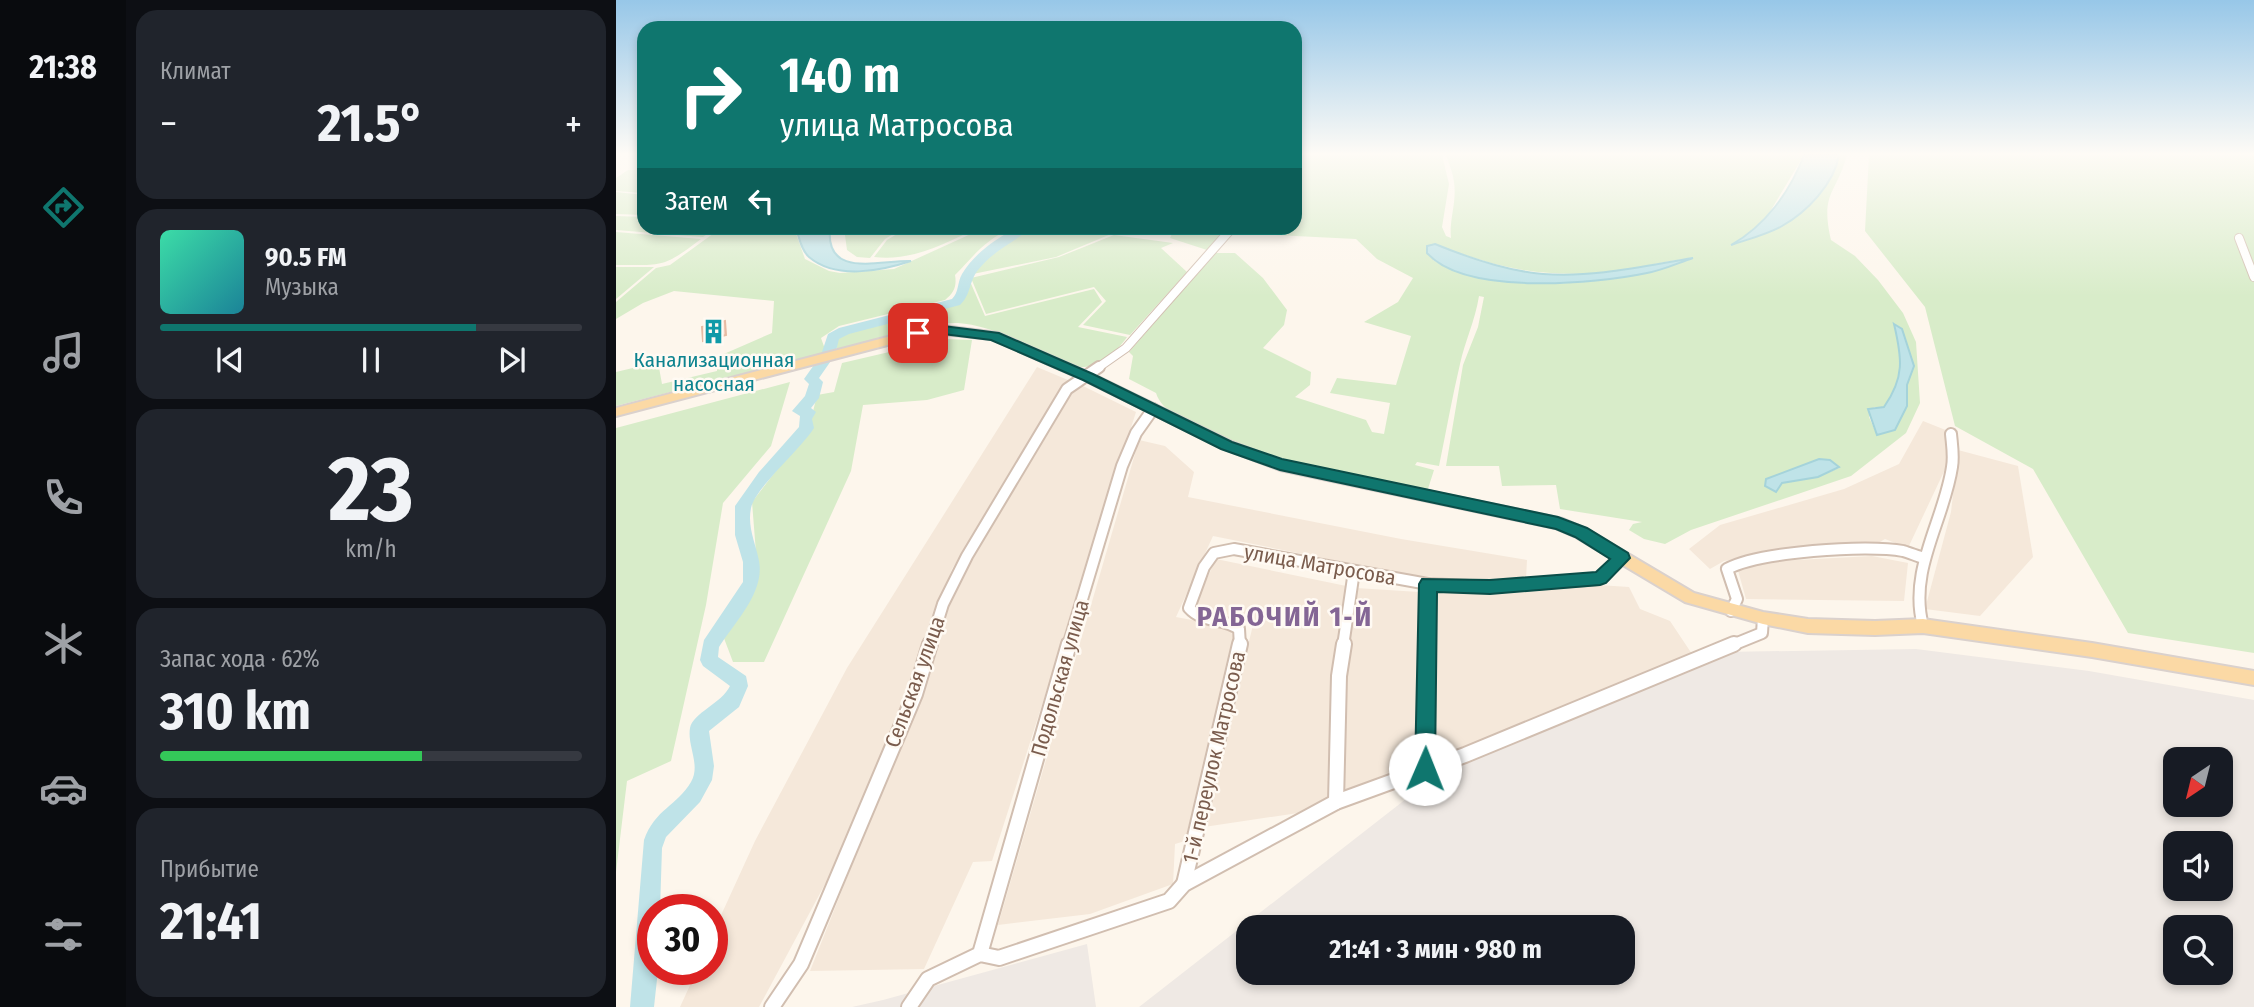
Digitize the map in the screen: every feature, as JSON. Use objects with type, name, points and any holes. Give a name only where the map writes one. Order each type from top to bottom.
[{"type":"main road","points":[[616,412],[918,333],[966,331],[994,336],[1088,377],[1227,445],[1280,465],[1558,523],[1581,533],[1690,598],[1731,611],[1808,626],[1923,626],[2092,650],[2254,678]]},
{"type":"street","name":"Сельская улица","points":[[772,1007],[800,964],[915,694],[943,604],[967,556],[1067,390],[1126,348],[1226,235]]},
{"type":"street","points":[[2239,238],[2254,277]]},
{"type":"street","name":"Подольская улица","points":[[980,954],[1118,486],[1144,417],[1153,409]]},
{"type":"street","points":[[1923,626],[1919,618],[1921,568],[1952,465],[1951,434]]},
{"type":"street","name":"улица Матросова","points":[[1219,550],[1234,549],[1428,584],[1490,587],[1600,579],[1622,558]]},
{"type":"street","name":"1-й переулок Матросова","points":[[1184,884],[1240,647],[1239,629],[1234,624],[1198,616],[1189,608],[1209,558],[1219,550]]},
{"type":"street","points":[[1731,611],[1737,599],[1727,569],[1737,562],[1760,557],[1825,552],[1901,551],[1924,558]]},
{"type":"street","points":[[1336,802],[1339,676],[1354,571]]},
{"type":"street","points":[[1425,769],[1428,584]]},
{"type":"street","points":[[909,1007],[928,979],[980,954],[999,958],[1169,901],[1184,884],[1336,802],[1425,769],[1762,633],[1763,618]]},
{"type":"shaded area","points":[[1037,367],[1068,380],[952,569],[894,726],[832,871],[759,1007],[680,1007],[690,985],[728,985],[728,900],[755,841],[847,668]]},
{"type":"shaded area","points":[[1081,385],[1136,412],[992,861],[973,862],[924,969],[810,971],[928,673],[942,622],[971,555],[1070,394]]},
{"type":"shaded area","points":[[1923,421],[1948,431],[1948,463],[1908,548],[1885,539],[1873,546],[1779,551],[1724,561],[1710,569],[1689,549],[1720,525],[1844,489],[1899,464]]},
{"type":"shaded area","points":[[1139,440],[1165,446],[1194,472],[1188,497],[1401,539],[1527,560],[1526,579],[1469,581],[1398,573],[1213,536],[1176,617],[1229,627],[1234,639],[1185,841],[1175,844],[1173,884],[1090,914],[998,925]]},
{"type":"shaded area","points":[[1958,450],[2018,466],[2033,557],[1980,616],[1925,609],[1951,512]]},
{"type":"shaded area","points":[[1872,556],[1908,563],[1904,601],[1746,599],[1737,567],[1759,562]]},
{"type":"shaded area","points":[[1216,559],[1356,588],[1435,593],[1583,584],[1629,587],[1640,609],[1670,621],[1692,654],[1441,758],[1298,813],[1204,827],[1253,625],[1193,609]]},
{"type":"shaded area","points":[[1916,649],[2089,671],[2254,700],[2254,1007],[1139,1007],[1236,931],[1236,985],[1635,985],[1635,915],[1257,915],[1447,767],[1722,652]]},
{"type":"shaded area","points":[[1087,944],[1096,1007],[852,1007],[883,1000]]},
{"type":"green space","points":[[616,202],[637,202],[637,215],[616,214]]},
{"type":"green space","points":[[1302,202],[1446,202],[1442,227],[1446,236],[1451,238],[1454,202],[1776,202],[1751,234],[1736,243],[1777,229],[1800,214],[1811,202],[1828,202],[1831,240],[1855,256],[1878,280],[1903,313],[1916,342],[1920,403],[1906,433],[1851,476],[1691,530],[1665,544],[1644,539],[1629,530],[1633,524],[1642,522],[1560,509],[1556,485],[1502,486],[1499,466],[1446,466],[1463,365],[1478,327],[1484,297],[1479,296],[1460,364],[1439,466],[1417,462],[1415,465],[1434,470],[1427,492],[1312,466],[1256,450],[1174,414],[1163,405],[1156,393],[1129,379],[1133,356],[1129,352],[1215,253],[1235,253],[1263,278],[1287,310],[1284,325],[1263,348],[1311,372],[1310,385],[1295,397],[1366,420],[1372,432],[1384,434],[1390,403],[1330,393],[1337,378],[1396,385],[1411,336],[1364,322],[1398,302],[1413,278],[1377,259],[1356,239],[1274,235],[1302,235]],"holes":[[[1435,244],[1482,260],[1525,270],[1569,274],[1619,271],[1688,259],[1661,268],[1595,281],[1524,283],[1490,280],[1459,272],[1433,260]],[[1894,325],[1914,366],[1907,385],[1907,406],[1895,430],[1877,435],[1869,417],[1874,407],[1884,407],[1899,377],[1900,358]],[[1819,459],[1839,468],[1818,477],[1778,486],[1766,479]]]},
{"type":"green space","points":[[1867,202],[2254,202],[2254,653],[2128,633],[2033,469],[1955,426],[1925,307],[1865,231]]},
{"type":"green space","points":[[616,216],[637,217],[637,232],[616,230]]},
{"type":"green space","points":[[616,232],[701,239],[662,263],[616,265]]},
{"type":"green space","points":[[711,235],[796,235],[805,259],[829,271],[840,273],[894,269],[969,235],[999,235],[987,243],[955,275],[954,289],[945,300],[839,326],[821,338],[826,352],[616,406],[616,372],[658,362],[662,384],[717,371],[717,357],[772,333],[774,301],[674,291],[643,303],[616,319],[616,302],[656,268],[670,265]]},
{"type":"green space","points":[[845,235],[892,235],[870,258],[857,257],[847,250]]},
{"type":"green space","points":[[895,235],[962,235],[914,254],[874,257],[887,240]]},
{"type":"green space","points":[[1007,235],[1109,235],[1056,257],[963,276],[997,240]]},
{"type":"green space","points":[[1114,235],[1173,243],[1161,248],[1187,272],[1130,335],[1083,325],[1106,301],[1094,287],[986,314],[971,278],[1059,257]]},
{"type":"green space","points":[[1172,235],[1220,235],[1207,250],[1170,238]]},
{"type":"green space","points":[[616,267],[654,267],[616,299]]},
{"type":"green space","points":[[964,278],[969,279],[985,316],[1094,289],[1102,302],[1078,327],[1127,337],[1118,349],[1106,358],[1093,365],[1079,367],[1003,334],[958,323],[913,328],[838,350],[830,336],[835,331],[954,301]]},
{"type":"green space","points":[[945,339],[972,340],[964,390],[927,400],[863,405],[851,471],[764,662],[733,662],[722,633],[754,579],[757,565],[752,502],[809,428],[817,395],[834,392],[842,363]]},
{"type":"green space","points":[[790,382],[771,446],[723,503],[706,605],[671,761],[627,781],[616,872],[616,428]]},
{"type":"water","points":[[1779,202],[1813,202],[1782,226],[1731,245],[1755,228]]},
{"type":"water","points":[[798,235],[830,235],[836,255],[845,261],[870,264],[911,261],[873,270],[832,269],[809,257]]},
{"type":"water","points":[[1435,244],[1488,263],[1543,274],[1600,273],[1693,258],[1659,270],[1624,277],[1596,281],[1532,283],[1470,276],[1445,267],[1427,253],[1427,246]]},
{"type":"water","points":[[1894,324],[1902,329],[1914,366],[1907,385],[1907,406],[1895,430],[1877,435],[1868,409],[1884,407],[1899,377],[1900,357]]},
{"type":"water","points":[[1819,459],[1830,460],[1839,467],[1818,477],[1782,483],[1776,492],[1765,486],[1766,479]]},
{"type":"building","name":"Канализационная насосная","points":[[725,321],[726,335],[703,341],[702,327]]},
{"type":"waterway","points":[[642,1007],[654,840],[660,827],[699,788],[704,771],[700,727],[732,701],[739,686],[739,682],[709,660],[710,645],[751,583],[751,562],[743,535],[743,506],[764,476],[807,428],[805,419],[809,412],[799,411],[812,398],[816,382],[811,379],[828,355],[833,337],[844,331],[956,302],[962,295],[967,277],[981,259],[1012,235]]},
{"type":"place","name":"Канализационная насосная","points":[[714,331]]},
{"type":"district","name":"РАБОЧИЙ 1‑Й","points":[[1285,616]]},
{"type":"route","points":[[918,333],[943,330],[994,336],[1088,377],[1227,445],[1280,465],[1558,523],[1581,533],[1622,558],[1600,579],[1490,587],[1428,584],[1425,769]]}]
